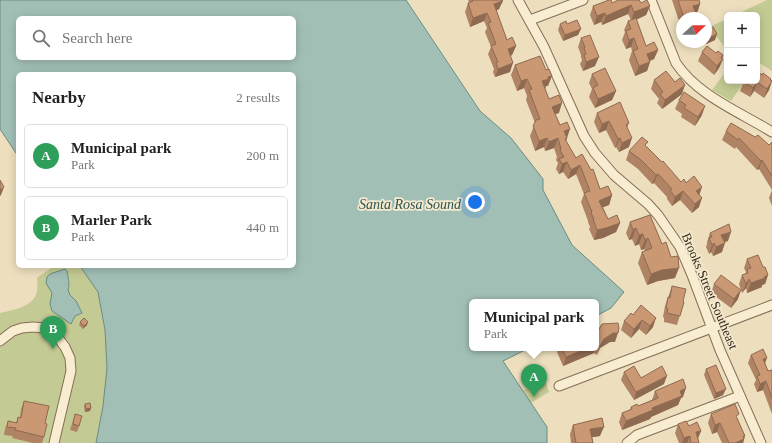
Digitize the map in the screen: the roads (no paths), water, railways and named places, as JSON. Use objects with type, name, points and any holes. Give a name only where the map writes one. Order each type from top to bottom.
[{"type":"street","name":"Brooks Street Southeast","points":[[518,0],[544,47],[584,136],[602,162],[614,175],[648,204],[658,215],[680,247],[712,329],[761,443]]},
{"type":"street","points":[[530,20],[583,0]]},
{"type":"street","points":[[651,0],[672,53],[681,71],[690,81],[705,92],[772,132]]},
{"type":"street","points":[[559,386],[772,305]]},
{"type":"street","points":[[0,341],[13,331],[33,327],[44,328],[56,335],[65,347],[70,358],[71,371],[54,443]]},
{"type":"street","points":[[627,443],[637,435],[740,396]]},
{"type":"water","name":"Santa Rosa Sound","points":[[0,0],[406,0],[480,111],[511,138],[543,179],[543,190],[572,245],[624,292],[611,308],[599,314],[599,299],[469,299],[469,351],[523,351],[503,361],[547,427],[547,443],[96,443],[103,406],[107,368],[105,330],[98,292],[81,268],[296,268],[296,72],[16,72],[16,153],[0,129]]},
{"type":"water","points":[[65,269],[69,280],[68,290],[82,313],[75,316],[71,324],[52,311],[50,304],[52,293],[46,283],[47,277],[50,274]]},
{"type":"place","name":"Marler Park","points":[[53,349]]},
{"type":"place","name":"Municipal park","points":[[534,397]]}]
